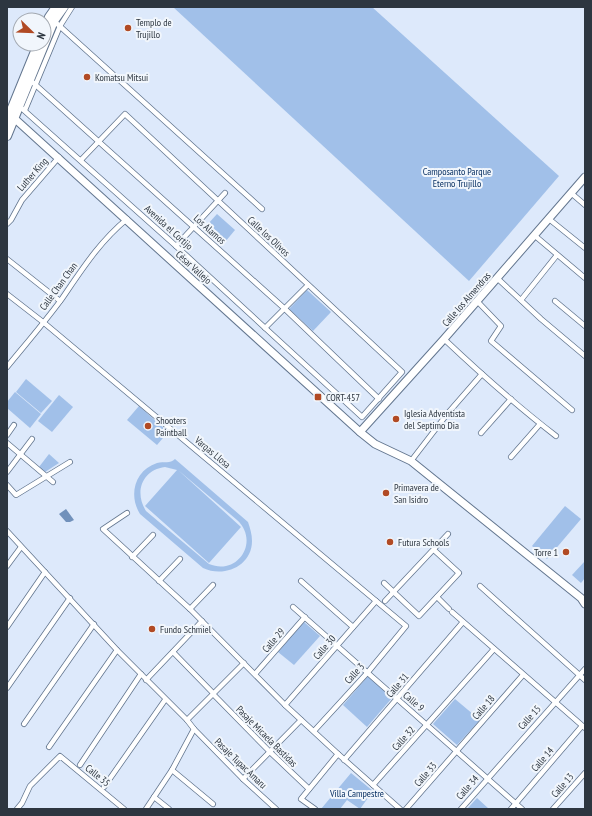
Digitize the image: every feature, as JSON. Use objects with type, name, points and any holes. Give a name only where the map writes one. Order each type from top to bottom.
[{"type":"highway","points":[[7,136],[10,119],[19,105],[64,7]]},
{"type":"highway","points":[[30,80],[36,52]]},
{"type":"street","points":[[72,7],[57,23],[262,209]]},
{"type":"street","points":[[7,112],[19,105],[30,80]]},
{"type":"street","name":"Los Alamos","points":[[30,80],[194,226],[285,309],[380,399]]},
{"type":"street","name":"Avenida el Cortijo","points":[[19,105],[176,246],[362,417],[380,399]]},
{"type":"street","name":"Calle los Olivos","points":[[99,141],[125,114],[402,372],[380,399]]},
{"type":"street","points":[[7,125],[10,119]]},
{"type":"street","name":"César Vallejo","points":[[10,119],[59,157],[360,432],[375,444],[410,461],[581,598],[585,604]]},
{"type":"street","points":[[81,160],[99,141]]},
{"type":"street","name":"Luther King","points":[[7,224],[11,220],[22,200],[59,157]]},
{"type":"street","name":"Calle los Almendras","points":[[360,432],[444,339],[585,177]]},
{"type":"street","points":[[176,246],[225,192]]},
{"type":"street","points":[[571,193],[585,205]]},
{"type":"street","points":[[549,218],[585,248]]},
{"type":"street","name":"Calle Chan Chan","points":[[7,367],[60,301],[96,249],[112,231],[127,219]]},
{"type":"street","points":[[534,235],[585,278]]},
{"type":"street","points":[[521,300],[557,255]]},
{"type":"street","points":[[7,259],[60,301]]},
{"type":"street","points":[[497,278],[585,356]]},
{"type":"street","points":[[265,328],[308,285]]},
{"type":"street","name":"Vargas Llosa","points":[[7,294],[43,322],[406,626]]},
{"type":"street","points":[[477,301],[501,326],[491,341],[572,410]]},
{"type":"street","points":[[555,301],[585,326]]},
{"type":"street","points":[[444,339],[482,374],[556,436]]},
{"type":"street","points":[[410,461],[448,413],[482,374]]},
{"type":"street","points":[[481,433],[512,399]]},
{"type":"street","points":[[511,457],[540,424]]},
{"type":"street","points":[[7,435],[14,425]]},
{"type":"street","points":[[7,472],[32,439]]},
{"type":"street","points":[[7,443],[53,482]]},
{"type":"street","points":[[7,485],[16,495],[70,462]]},
{"type":"street","points":[[126,513],[103,529],[190,609],[285,705],[344,760],[400,809]]},
{"type":"street","name":"Pasaje Tupac Amaru","points":[[7,531],[165,700],[187,720],[243,779],[276,809]]},
{"type":"street","points":[[386,602],[448,534]]},
{"type":"street","points":[[132,557],[154,535]]},
{"type":"street","points":[[7,566],[21,547]]},
{"type":"street","points":[[384,583],[419,616],[459,574],[434,550]]},
{"type":"street","points":[[159,581],[180,560]]},
{"type":"street","points":[[7,628],[45,572]]},
{"type":"street","points":[[301,581],[353,627]]},
{"type":"street","points":[[190,609],[213,585]]},
{"type":"street","points":[[480,586],[585,680]]},
{"type":"street","points":[[437,597],[463,622],[584,727]]},
{"type":"street","points":[[7,688],[70,598]]},
{"type":"street","name":"Calle 30","points":[[285,705],[376,601]]},
{"type":"street","name":"Calle 9","points":[[293,607],[457,750],[522,809]]},
{"type":"street","name":"Calle 29","points":[[255,674],[305,618]]},
{"type":"street","points":[[146,680],[202,622]]},
{"type":"street","name":"Calle 31","points":[[344,760],[463,622]]},
{"type":"street","points":[[24,724],[94,624]]},
{"type":"street","name":"Calle 3","points":[[314,731],[368,672],[406,626]]},
{"type":"street","name":"Calle 32","points":[[373,785],[494,648]]},
{"type":"street","points":[[49,747],[117,650]]},
{"type":"street","name":"Pasaje Micaela Bastidas","points":[[173,652],[270,752],[309,789]]},
{"type":"street","points":[[187,720],[244,663]]},
{"type":"street","name":"Calle 15","points":[[488,778],[554,702],[585,669]]},
{"type":"street","points":[[80,765],[141,674]]},
{"type":"street","name":"Calle 18","points":[[457,750],[523,675]]},
{"type":"street","points":[[104,787],[165,700]]},
{"type":"street","points":[[243,779],[301,720]]},
{"type":"street","name":"Calle 14","points":[[516,803],[584,727]]},
{"type":"street","points":[[146,809],[172,770],[194,729]]},
{"type":"street","name":"Calle 33","points":[[406,809],[457,750]]},
{"type":"street","points":[[315,809],[301,799],[338,754]]},
{"type":"street","name":"Calle 35","points":[[17,809],[22,803],[30,786],[60,756],[124,809]]},
{"type":"street","points":[[172,770],[213,804]]},
{"type":"street","name":"Calle 13","points":[[553,809],[585,773]]},
{"type":"street","name":"Calle 34","points":[[461,809],[488,778]]},
{"type":"street","points":[[154,797],[169,809]]},
{"type":"street","points":[[511,809],[516,803]]},
{"type":"green space","name":"Camposanto Parque Eterno Trujillo","points":[[173,7],[372,7],[559,176],[469,281]]},
{"type":"green space","points":[[217,214],[235,230],[225,242],[207,225]]},
{"type":"green space","points":[[307,290],[331,312],[313,331],[289,309]]},
{"type":"green space","points":[[26,379],[52,401],[41,413],[16,392]]},
{"type":"green space","points":[[15,392],[41,414],[30,428],[7,408],[7,402]]},
{"type":"green space","points":[[59,395],[73,407],[52,432],[38,421]]},
{"type":"green space","name":"Shooters Paintball","points":[[139,406],[168,432],[157,445],[127,420]]},
{"type":"green space","points":[[49,454],[59,463],[45,472],[39,467]]},
{"type":"green space","points":[[175,459],[248,522],[252,538],[251,550],[242,563],[235,568],[220,572],[203,568],[140,514],[134,499],[134,491],[139,477],[149,466],[157,463],[173,461]],"holes":[[[165,467],[177,470],[145,506],[209,563],[241,527],[178,470],[237,520],[244,528],[246,546],[237,561],[229,565],[219,566],[209,564],[146,511],[142,504],[141,497],[142,483],[146,477],[151,472]]]},
{"type":"green space","points":[[565,506],[581,519],[547,559],[532,546]]},
{"type":"green space","points":[[585,561],[585,578],[581,583],[572,575]]},
{"type":"green space","points":[[304,622],[320,636],[294,665],[278,652]]},
{"type":"green space","points":[[368,676],[392,698],[367,727],[343,705]]},
{"type":"green space","points":[[455,699],[480,720],[457,745],[433,724]]},
{"type":"green space","name":"Villa Campestre","points":[[351,773],[373,791],[360,809],[347,800],[340,809],[321,809]]},
{"type":"green space","points":[[477,798],[489,809],[467,809]]},
{"type":"shaded area","points":[[66,509],[74,520],[70,522],[66,522],[59,514]]},
{"type":"place","name":"Templo de Trujillo","points":[[128,28]]},
{"type":"place","name":"Komatsu Mitsui","points":[[87,77]]},
{"type":"place","name":"CORT-457","points":[[318,397]]},
{"type":"place","name":"Iglesia Adventista del Septimo Dia","points":[[396,419]]},
{"type":"place","name":"Shooters Paintball","points":[[148,426]]},
{"type":"place","name":"Primavera de San Isidro","points":[[386,493]]},
{"type":"place","name":"Futura Schools","points":[[390,542]]},
{"type":"place","name":"Torre 1","points":[[566,552]]},
{"type":"place","name":"Fundo Schmiel","points":[[152,629]]}]
